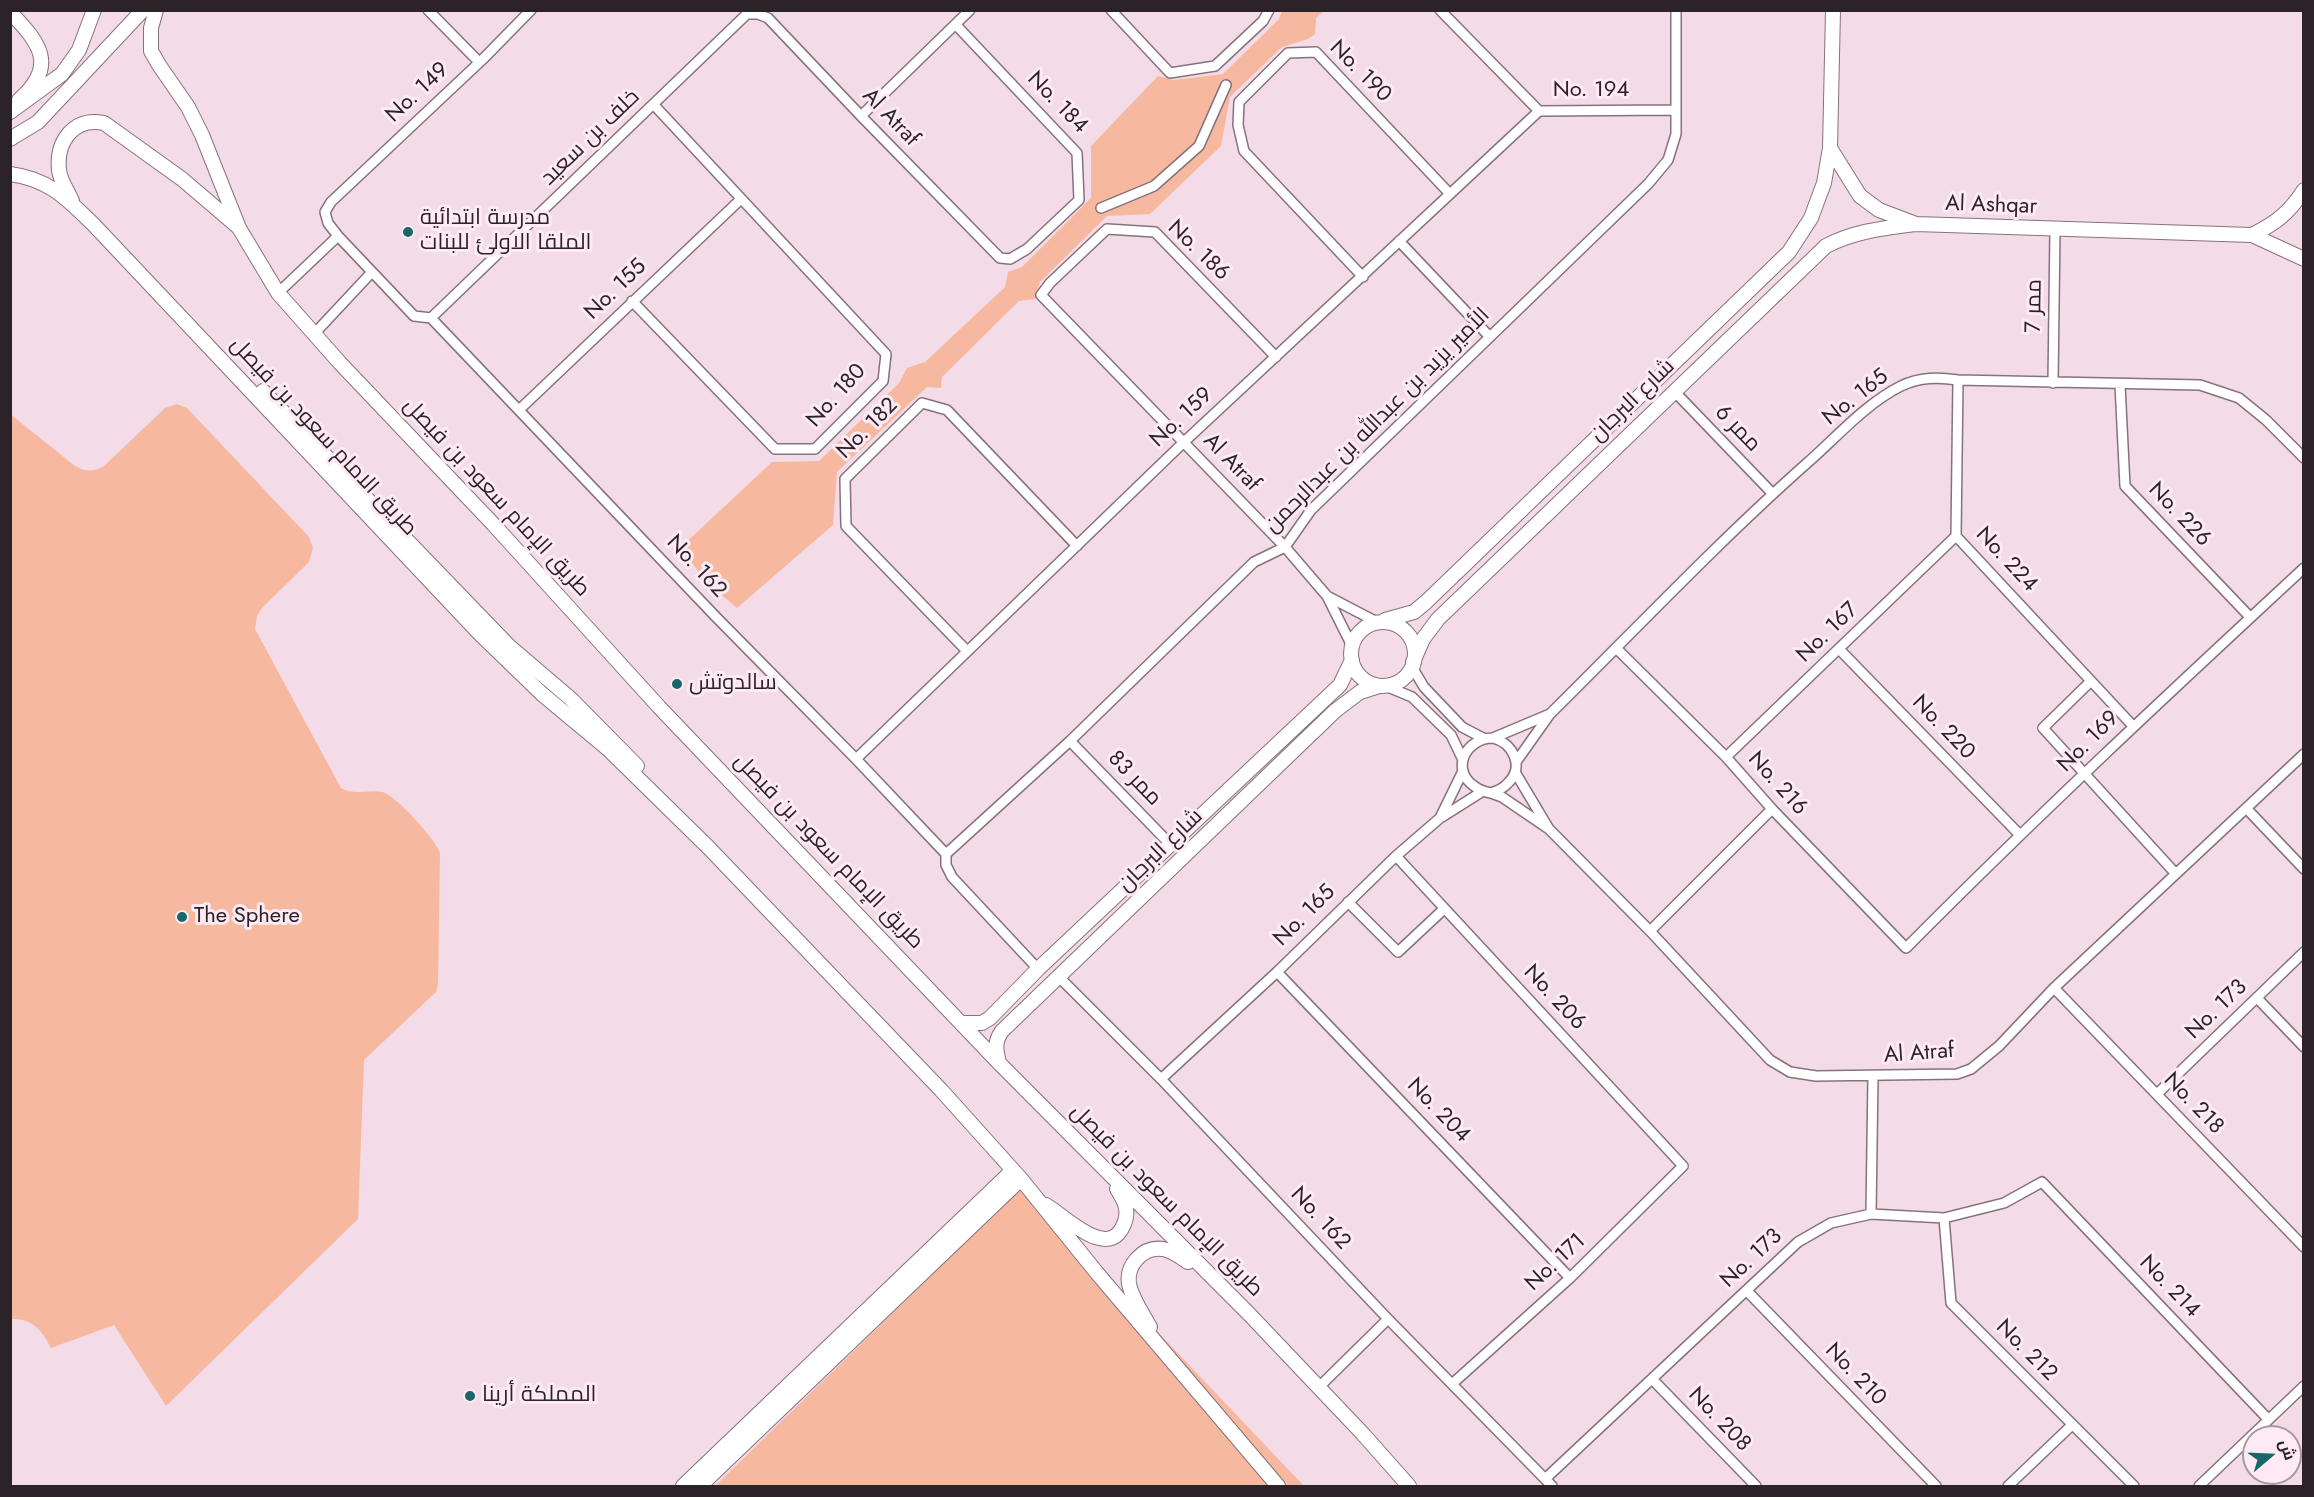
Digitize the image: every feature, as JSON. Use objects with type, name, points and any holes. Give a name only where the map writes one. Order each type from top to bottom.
[{"type":"main road","points":[[10,110],[62,74],[79,50],[94,10]]},
{"type":"main road","points":[[10,139],[38,122],[143,10]]},
{"type":"main road","points":[[156,10],[151,27],[151,51],[188,107],[202,135],[239,228]]},
{"type":"main road","points":[[1830,148],[1833,10]]},
{"type":"main road","points":[[10,12],[32,36],[42,59],[36,80],[10,110]]},
{"type":"main road","points":[[76,208],[61,178],[60,154],[66,138],[75,127],[89,121],[98,122],[104,123],[182,179],[239,228]]},
{"type":"main road","name":"Al Ashqar","points":[[1830,148],[1860,196],[1879,210],[1916,224],[2252,235]]},
{"type":"main road","name":"شارع البرجان","points":[[1351,644],[1356,634],[1380,621],[1414,612],[1426,602],[1789,252],[1811,218],[1824,183],[1830,148]]},
{"type":"main road","points":[[10,174],[38,180],[52,187],[76,208]]},
{"type":"main road","points":[[2252,235],[2274,224],[2304,190]]},
{"type":"main road","name":"طريق الامام سعود بن فيصل","points":[[76,208],[457,611],[542,694],[607,748],[675,815]]},
{"type":"main road","name":"شارع البرجان","points":[[999,1063],[995,1047],[1002,1031],[1060,978],[1335,711],[1360,692],[1404,680],[1410,673],[1423,639],[1438,619],[1826,246],[1843,237],[1881,228],[1916,224]]},
{"type":"main road","name":"طريق الإمام سعود بن فيصل","points":[[239,228],[278,293],[660,708],[999,1063],[1319,1387],[1409,1486]]},
{"type":"main road","points":[[2252,235],[2304,259]]},
{"type":"main road","points":[[182,318],[207,336],[248,375],[509,646],[611,737],[675,815],[789,929],[941,1090],[1017,1175],[1164,1353],[1278,1486]]},
{"type":"main road","points":[[1380,621],[1400,626],[1409,634],[1414,644],[1413,664]]},
{"type":"main road","points":[[1351,644],[1352,660],[1362,678],[1383,686]]},
{"type":"main road","name":"شارع البرجان","points":[[962,1023],[982,1023],[990,1018],[1038,969],[1340,685],[1352,660]]},
{"type":"main road","points":[[683,1486],[1017,1175]]},
{"type":"main road","points":[[700,1486],[1017,1175]]},
{"type":"main road","points":[[1038,1200],[1086,1234],[1100,1239],[1112,1239],[1120,1233],[1127,1212],[1124,1200],[1111,1176]]},
{"type":"main road","points":[[1164,1353],[1132,1294],[1129,1284],[1129,1274],[1134,1261],[1141,1254],[1149,1250],[1161,1249],[1172,1252],[1232,1297]]},
{"type":"street","points":[[428,10],[479,62]]},
{"type":"street","name":"No. 149","points":[[331,202],[531,10]]},
{"type":"street","points":[[861,116],[970,10]]},
{"type":"street","points":[[1111,10],[1170,73],[1215,66],[1263,21],[1269,10]]},
{"type":"street","name":"No. 194","points":[[1440,10],[1539,111],[1675,110]]},
{"type":"street","name":"الأمير يزيد بن عبدالله بن عبدالرحمن","points":[[946,854],[1070,741],[1254,562],[1285,547],[1311,510],[1648,184],[1668,160],[1676,134],[1676,10]]},
{"type":"street","name":"خلف بن سعيد","points":[[431,318],[749,12]]},
{"type":"street","name":"Al Atraf","points":[[749,12],[768,18],[1000,258]]},
{"type":"street","name":"No. 184","points":[[956,25],[1077,153],[1078,200],[1027,249],[1010,259],[1000,258]]},
{"type":"street","name":"No. 190","points":[[1363,277],[1244,151],[1238,126],[1239,102],[1288,53],[1316,52],[1450,194]]},
{"type":"street","points":[[1101,208],[1154,186],[1199,146],[1226,85]]},
{"type":"street","name":"No. 180","points":[[632,301],[775,449],[815,449],[884,381],[886,354],[654,105]]},
{"type":"street","name":"No. 159","points":[[856,759],[1184,442],[1539,111]]},
{"type":"street","name":"No. 155","points":[[520,409],[741,199]]},
{"type":"street","name":"No. 162","points":[[331,202],[325,212],[328,223],[338,236],[414,316],[431,318],[716,617],[856,759],[946,854],[946,865],[952,876],[1038,969]]},
{"type":"street","name":"No. 186","points":[[1054,307],[1041,295],[1050,283],[1107,229],[1155,232],[1276,357]]},
{"type":"street","name":"ممر 7","points":[[2053,383],[2055,229]]},
{"type":"street","points":[[278,293],[338,236]]},
{"type":"street","points":[[1399,241],[1489,336]]},
{"type":"street","points":[[315,333],[372,272]]},
{"type":"street","name":"Al Atraf","points":[[1054,307],[1285,547],[1328,596]]},
{"type":"street","name":"No. 165","points":[[1550,714],[1773,494],[1868,409],[1900,387],[1920,379],[1941,377],[1958,380],[2053,383],[2200,385],[2239,398],[2266,420],[2304,459]]},
{"type":"street","name":"No. 224","points":[[1958,380],[1956,536],[2133,726]]},
{"type":"street","name":"No. 226","points":[[2120,385],[2125,486],[2250,617]]},
{"type":"street","name":"ممر 6","points":[[1674,391],[1773,494]]},
{"type":"street","name":"No. 182","points":[[966,651],[846,526],[845,479],[922,403],[947,410],[1077,546]]},
{"type":"street","name":"No. 167","points":[[1726,757],[1956,536]]},
{"type":"street","name":"No. 169","points":[[1906,948],[2019,834],[2304,568]]},
{"type":"street","points":[[1328,596],[1380,621]]},
{"type":"street","points":[[1328,596],[1351,644]]},
{"type":"street","name":"No. 216","points":[[1616,648],[1726,757],[1772,809],[1906,948]]},
{"type":"street","name":"No. 220","points":[[1839,649],[2019,834]]},
{"type":"street","points":[[1413,664],[1424,687],[1462,727],[1509,746],[1516,767]]},
{"type":"street","points":[[2091,681],[2043,728],[2176,874]]},
{"type":"street","points":[[1383,686],[1412,697],[1443,728],[1455,742],[1469,782],[1487,792]]},
{"type":"street","points":[[1463,766],[1468,748],[1475,742],[1550,714]]},
{"type":"street","points":[[1440,818],[1487,792],[1507,785],[1550,714]]},
{"type":"street","name":"ممر 83","points":[[1070,741],[1170,844]]},
{"type":"street","name":"Al Atraf","points":[[1487,792],[1502,797],[1549,829],[1650,931],[1770,1060],[1790,1072],[1816,1076],[1957,1074],[1971,1069],[1999,1046],[2054,988],[2304,754]]},
{"type":"street","name":"No. 165","points":[[1161,1080],[1277,972],[1396,856],[1440,818],[1463,766]]},
{"type":"street","name":"Al Atraf","points":[[1516,767],[1549,829]]},
{"type":"street","points":[[2246,808],[2304,869]]},
{"type":"street","points":[[1650,931],[1772,809]]},
{"type":"street","name":"No. 206","points":[[1396,856],[1683,1166]]},
{"type":"street","points":[[1348,902],[1398,952],[1444,909]]},
{"type":"street","name":"No. 173","points":[[2157,1094],[2304,952]]},
{"type":"street","name":"No. 204","points":[[1277,972],[1570,1278]]},
{"type":"street","name":"No. 162","points":[[1060,978],[1549,1483]]},
{"type":"street","name":"No. 218","points":[[2054,988],[2304,1247]]},
{"type":"street","points":[[2257,998],[2304,1047]]},
{"type":"street","points":[[1871,1214],[1873,1076]]},
{"type":"street","name":"No. 171","points":[[1452,1384],[1570,1278],[1683,1166]]},
{"type":"street","name":"No. 173","points":[[1549,1483],[1798,1242],[1831,1223],[1871,1214],[1944,1218],[2004,1203],[2042,1182]]},
{"type":"street","name":"No. 214","points":[[2042,1182],[2268,1419]]},
{"type":"street","name":"No. 212","points":[[1944,1218],[1951,1303],[2134,1486]]},
{"type":"street","name":"No. 210","points":[[1747,1291],[1936,1486]]},
{"type":"street","points":[[1319,1387],[1388,1319]]},
{"type":"street","name":"No. 208","points":[[1653,1380],[1756,1486]]},
{"type":"street","points":[[2203,1485],[2304,1386]]},
{"type":"street","points":[[2008,1486],[2072,1425]]},
{"type":"shaded area","points":[[1282,11],[1324,11],[1316,18],[1315,34],[1308,39],[1282,47],[1230,97],[1221,146],[1150,214],[1107,216],[1040,282],[1035,299],[1019,301],[942,377],[941,388],[927,387],[837,472],[833,525],[737,608],[707,582],[680,548],[772,462],[819,461],[899,383],[907,368],[925,362],[1005,287],[1008,272],[1022,267],[1091,198],[1091,146],[1158,76],[1173,80],[1223,74],[1279,19]]},
{"type":"shaded area","points":[[177,404],[187,408],[309,537],[313,548],[309,562],[262,608],[257,616],[255,629],[341,788],[351,792],[377,791],[388,795],[415,819],[440,853],[436,992],[364,1060],[358,1219],[166,1406],[114,1325],[51,1348],[36,1326],[18,1319],[11,1319],[10,414],[75,466],[90,470],[104,466],[165,408]]},
{"type":"shaded area","points":[[1021,1188],[1304,1486],[715,1486]]},
{"type":"place","name":"مدرسة ابتدائية الملقا الاولئ للبنات","points":[[408,232]]},
{"type":"place","name":"سالدوتش","points":[[677,684]]},
{"type":"place","name":"The Sphere","points":[[182,917]]},
{"type":"place","name":"المملكة أرينا","points":[[470,1396]]}]
